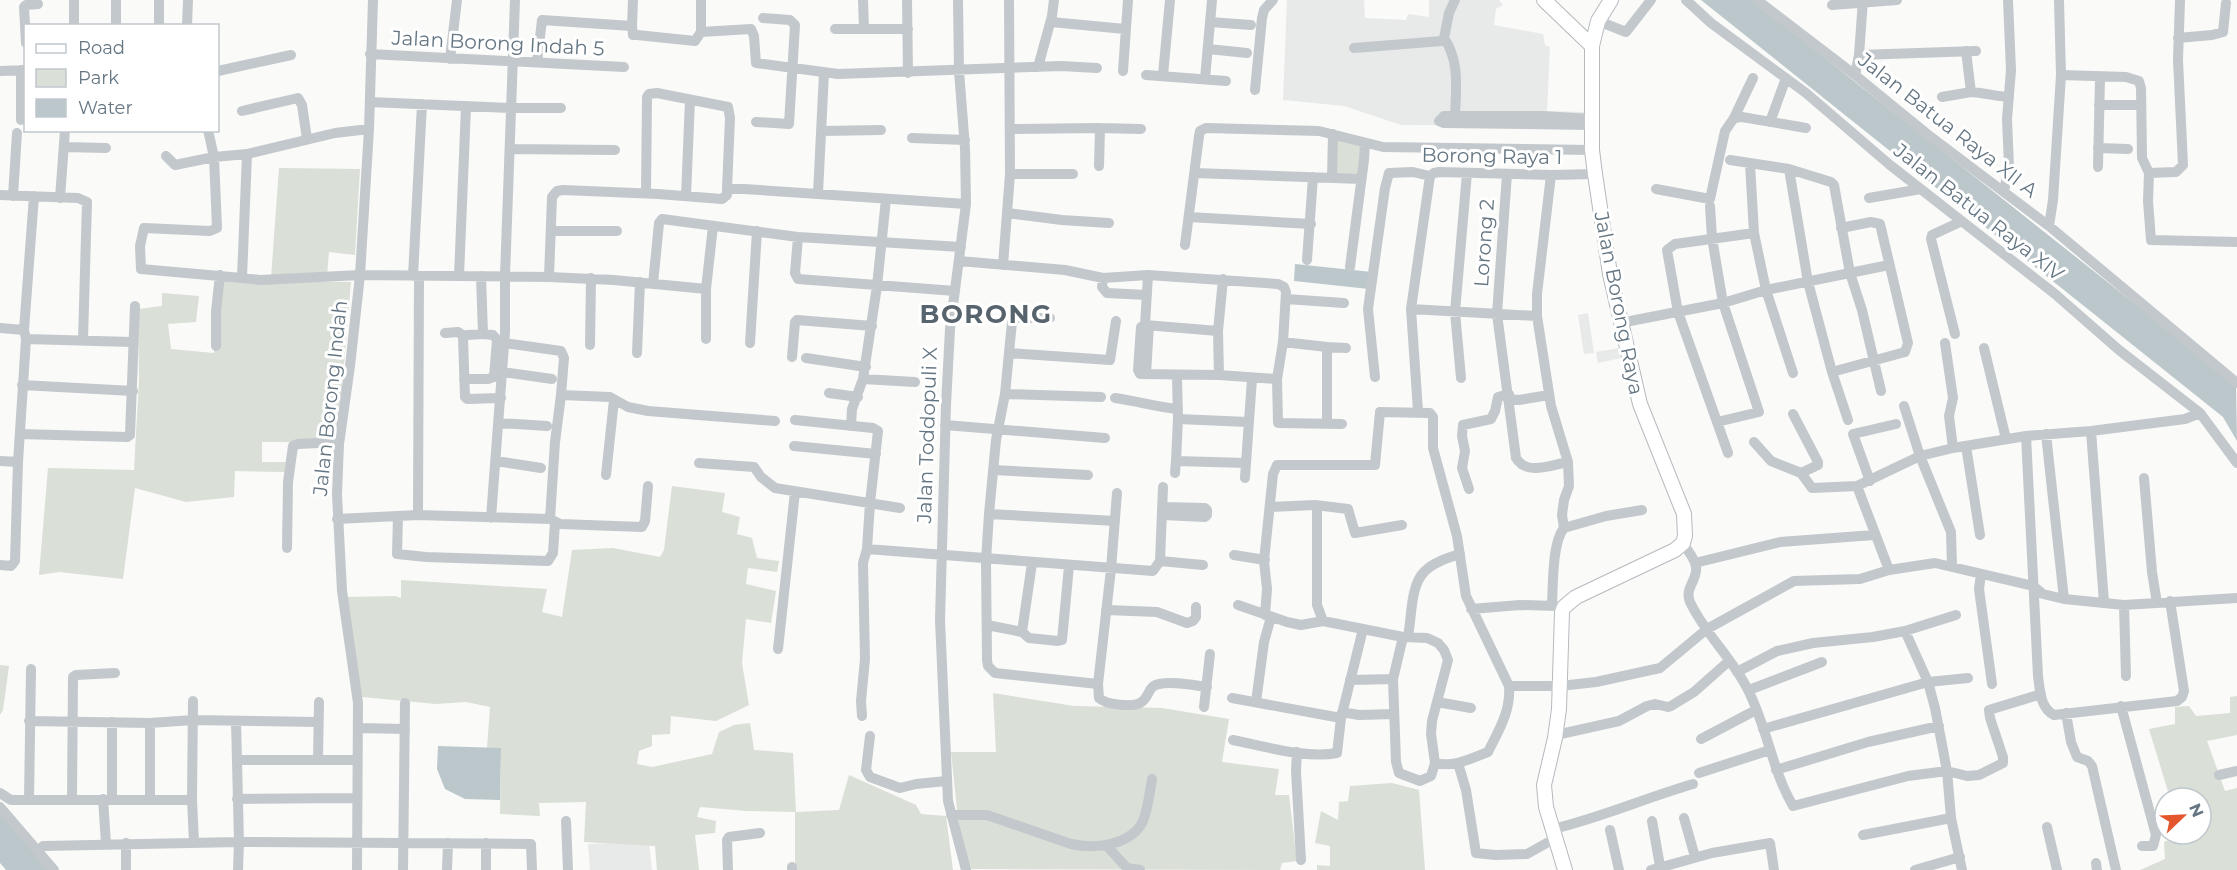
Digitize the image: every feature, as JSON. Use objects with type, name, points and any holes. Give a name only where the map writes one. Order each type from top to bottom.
[{"type":"main road","points":[[1544,0],[1593,46]]},
{"type":"main road","points":[[1598,21],[1611,0]]},
{"type":"main road","name":"Jalan Borong Raya","points":[[1598,21],[1593,46],[1592,150],[1595,174],[1620,323],[1640,404],[1684,514],[1686,527],[1683,543]]},
{"type":"main road","points":[[1565,870],[1546,807],[1544,785],[1556,735],[1560,686],[1561,617],[1558,606],[1671,553],[1683,543]]},
{"type":"street","points":[[74,0],[74,24]]},
{"type":"street","points":[[116,0],[116,24]]},
{"type":"street","points":[[159,0],[159,24]]},
{"type":"street","points":[[188,0],[188,24]]},
{"type":"street","name":"Jalan Borong Indah","points":[[357,870],[358,704],[342,591],[337,519],[339,442],[360,275],[369,129],[373,0]]},
{"type":"street","points":[[450,59],[457,0]]},
{"type":"street","points":[[491,518],[503,372],[514,0]]},
{"type":"street","points":[[633,0],[633,35],[691,41],[697,39],[700,32],[701,0]]},
{"type":"street","points":[[863,0],[864,29]]},
{"type":"street","points":[[908,0],[908,73]]},
{"type":"street","name":"Jalan Toddopuli X","points":[[958,0],[966,204],[950,329],[940,555],[940,620],[946,781],[951,815],[966,870]]},
{"type":"street","points":[[1003,265],[1010,174],[1009,0]]},
{"type":"street","points":[[1038,67],[1051,22],[1054,0]]},
{"type":"street","points":[[1123,71],[1128,0]]},
{"type":"street","points":[[1163,75],[1170,0]]},
{"type":"street","points":[[1205,79],[1212,0]]},
{"type":"street","points":[[1255,90],[1262,18],[1264,10],[1273,0]]},
{"type":"street","points":[[1455,0],[1449,13],[1444,38],[1455,63],[1455,116]]},
{"type":"street","points":[[1598,21],[1626,32],[1651,0]]},
{"type":"street","name":"Jalan Batua Raya XIV","points":[[1686,0],[1711,22],[1786,78],[1960,222],[2055,294],[2119,350],[2200,413],[2237,463]]},
{"type":"street","name":"Jalan Batua Raya XII A","points":[[1757,0],[1931,137],[2049,226],[2237,383]]},
{"type":"street","points":[[1832,5],[1897,0]]},
{"type":"street","points":[[2004,191],[2009,166],[2007,125],[2011,70],[2008,0]]},
{"type":"street","points":[[2049,226],[2053,200],[2061,75],[2060,0]]},
{"type":"street","points":[[2149,173],[2176,172],[2183,165],[2178,38],[2180,0]]},
{"type":"street","points":[[1855,75],[1859,55],[1863,1]]},
{"type":"street","points":[[2178,38],[2223,32],[2226,3]]},
{"type":"street","points":[[25,24],[24,8],[26,5],[38,4]]},
{"type":"street","points":[[756,123],[789,124],[796,28],[794,22],[763,18]]},
{"type":"street","points":[[537,62],[542,20],[632,26]]},
{"type":"street","points":[[1051,22],[1125,29]]},
{"type":"street","points":[[1210,22],[1251,25]]},
{"type":"street","points":[[700,32],[750,29],[754,36],[756,63],[824,73],[908,73],[1038,67],[1097,68]]},
{"type":"street","points":[[835,29],[908,29]]},
{"type":"street","points":[[1354,48],[1434,43],[1444,38]]},
{"type":"street","points":[[1208,49],[1247,53]]},
{"type":"street","points":[[1859,55],[1971,51],[1971,92]]},
{"type":"street","name":"Jalan Borong Indah 5","points":[[370,54],[624,68]]},
{"type":"street","points":[[219,71],[291,55]]},
{"type":"street","points":[[0,71],[23,70],[21,120]]},
{"type":"street","points":[[818,193],[824,73]]},
{"type":"street","points":[[1146,75],[1226,81]]},
{"type":"street","points":[[2061,75],[2136,78],[2141,88],[2142,158],[2149,173],[2148,201],[2151,240],[2237,242]]},
{"type":"street","points":[[1656,189],[1710,199],[1725,131],[1734,118],[1753,78]]},
{"type":"street","points":[[1770,122],[1786,78]]},
{"type":"street","points":[[2098,167],[2100,78]]},
{"type":"street","points":[[1942,97],[1971,92],[2009,97]]},
{"type":"street","points":[[549,277],[552,197],[557,191],[572,189],[722,199],[727,195],[730,109],[724,105],[657,93],[649,94],[647,97],[646,193]]},
{"type":"street","points":[[242,111],[298,98],[302,105],[307,139]]},
{"type":"street","points":[[686,196],[690,100]]},
{"type":"street","points":[[370,102],[561,108]]},
{"type":"street","points":[[418,515],[416,276],[422,104]]},
{"type":"street","points":[[2099,105],[2141,105]]},
{"type":"street","points":[[459,276],[466,106]]},
{"type":"street","points":[[1444,116],[1542,116],[1592,122],[1444,123],[1439,121],[1444,116]]},
{"type":"street","points":[[1734,118],[1743,117],[1806,128]]},
{"type":"street","points":[[1099,166],[1100,128]]},
{"type":"street","points":[[1185,245],[1199,136],[1200,131],[1206,128],[1312,130],[1383,147],[1592,150]]},
{"type":"street","points":[[166,156],[175,165],[214,157],[247,154],[335,132],[369,129]]},
{"type":"street","points":[[1010,129],[1142,129]]},
{"type":"street","points":[[822,131],[881,130]]},
{"type":"street","points":[[60,198],[65,132]]},
{"type":"street","points":[[208,132],[214,157],[217,228],[210,231],[144,228],[140,267],[145,270],[260,280],[360,275],[591,278],[706,289]]},
{"type":"street","points":[[13,196],[17,133]]},
{"type":"street","points":[[1332,177],[1333,134]]},
{"type":"street","points":[[912,138],[964,140]]},
{"type":"street","points":[[1350,267],[1365,143]]},
{"type":"street","points":[[65,147],[106,148]]},
{"type":"street","points":[[2098,148],[2128,149]]},
{"type":"street","points":[[510,149],[615,150]]},
{"type":"street","points":[[242,278],[247,154]]},
{"type":"street","points":[[1730,160],[1789,169],[1833,183],[1836,188],[1850,273],[1862,310],[1881,391]]},
{"type":"street","points":[[1750,164],[1754,233],[1766,290],[1793,373]]},
{"type":"street","points":[[1789,169],[1808,282],[1832,372],[1848,420]]},
{"type":"street","name":"Borong Raya 1","points":[[1375,377],[1368,309],[1388,174],[1413,172],[1430,176],[1434,173],[1467,173],[1551,176],[1595,174]]},
{"type":"street","points":[[1195,173],[1361,179]]},
{"type":"street","points":[[1461,378],[1455,312],[1467,173]]},
{"type":"street","points":[[1010,174],[1073,174]]},
{"type":"street","name":"Lorong 2","points":[[1507,174],[1497,314],[1516,458],[1519,464],[1530,469],[1568,462]]},
{"type":"street","points":[[1418,411],[1411,309],[1430,176]]},
{"type":"street","points":[[1551,176],[1537,294],[1537,316],[1549,395],[1568,462],[1569,480],[1562,515],[1564,528]]},
{"type":"street","points":[[1307,260],[1313,177]]},
{"type":"street","points":[[727,189],[966,204]]},
{"type":"street","points":[[1869,198],[1921,189]]},
{"type":"street","points":[[0,195],[85,200],[88,205],[83,340]]},
{"type":"street","points":[[0,565],[10,566],[15,561],[22,385],[34,196]]},
{"type":"street","points":[[851,426],[852,409],[858,397],[866,367],[878,286],[886,199]]},
{"type":"street","points":[[1710,206],[1712,238],[1723,303],[1760,412],[1717,422]]},
{"type":"street","points":[[1007,213],[1109,223]]},
{"type":"street","points":[[1189,217],[1311,224]]},
{"type":"street","points":[[653,284],[660,220],[798,237],[961,248]]},
{"type":"street","points":[[1832,372],[1905,352],[1908,348],[1880,224],[1871,222],[1841,228]]},
{"type":"street","points":[[1955,334],[1931,238],[1932,235],[1960,222]]},
{"type":"street","points":[[706,339],[706,289],[713,226]]},
{"type":"street","points":[[551,231],[617,231]]},
{"type":"street","points":[[750,343],[757,231]]},
{"type":"street","points":[[1728,453],[1678,312],[1666,250],[1675,244],[1754,233]]},
{"type":"street","points":[[798,237],[795,273],[798,279],[955,291]]},
{"type":"street","points":[[959,261],[1065,270],[1103,278],[1148,275],[1278,284],[1284,287],[1286,299],[1283,342],[1277,379],[1278,423],[1342,424]]},
{"type":"street","points":[[1620,323],[1723,303],[1766,290],[1889,265]]},
{"type":"street","points":[[216,346],[216,311],[220,275]]},
{"type":"street","points":[[1147,325],[1148,275]]},
{"type":"street","points":[[481,276],[483,334]]},
{"type":"street","points":[[590,345],[591,278]]},
{"type":"street","points":[[1103,278],[1102,287],[1107,294],[1147,295]]},
{"type":"street","points":[[1219,375],[1218,331],[1223,279]]},
{"type":"street","points":[[637,353],[640,282]]},
{"type":"street","points":[[1286,299],[1344,303]]},
{"type":"street","points":[[21,434],[129,436],[133,391],[132,342],[135,306]]},
{"type":"street","points":[[1411,309],[1537,316]]},
{"type":"street","points":[[1050,318],[1012,320],[989,514],[986,560],[987,660],[988,666],[995,673],[1098,684]]},
{"type":"street","points":[[792,357],[797,320],[872,326]]},
{"type":"street","points":[[1009,353],[1110,360],[1116,321]]},
{"type":"street","points":[[1218,331],[1147,325],[1141,327],[1138,370],[1140,374],[1219,375],[1277,379]]},
{"type":"street","points":[[0,328],[25,334],[132,342]]},
{"type":"street","points":[[445,333],[458,332],[464,336],[494,335],[497,339],[494,377],[488,380],[464,379]]},
{"type":"street","points":[[464,336],[465,397],[467,399],[501,398]]},
{"type":"street","points":[[1283,342],[1346,348]]},
{"type":"street","points":[[398,516],[397,554],[402,556],[548,561],[553,553],[555,442],[564,358],[561,351],[504,343]]},
{"type":"street","points":[[1945,343],[1953,398],[1948,416],[1953,448]]},
{"type":"street","points":[[1327,347],[1327,424]]},
{"type":"street","points":[[1984,348],[2006,439]]},
{"type":"street","points":[[806,358],[866,367]]},
{"type":"street","points":[[503,372],[552,379]]},
{"type":"street","points":[[1175,473],[1177,376]]},
{"type":"street","points":[[863,379],[915,382]]},
{"type":"street","points":[[1245,478],[1252,379]]},
{"type":"street","points":[[22,385],[133,391]]},
{"type":"street","points":[[829,393],[858,397]]},
{"type":"street","points":[[1005,394],[1101,397]]},
{"type":"street","points":[[561,395],[604,396],[635,409],[648,411],[775,421]]},
{"type":"street","points":[[1469,489],[1462,468],[1465,451],[1462,436],[1463,424],[1491,419],[1498,397],[1509,396],[1519,400],[1549,395]]},
{"type":"street","points":[[1115,398],[1143,402],[1178,414],[1248,422]]},
{"type":"street","points":[[606,475],[614,400]]},
{"type":"street","points":[[1904,406],[1920,456],[1951,532],[1952,566]]},
{"type":"street","points":[[1256,702],[1268,616],[1265,560],[1273,474],[1277,465],[1375,465],[1380,412],[1426,411],[1433,417],[1433,448],[1455,527],[1466,596],[1509,686],[1510,696],[1505,719],[1488,752],[1458,763],[1441,765],[1435,763]]},
{"type":"street","points":[[1754,441],[1771,461],[1801,473],[1812,488],[1857,486],[1920,456],[1953,448],[2026,436],[2091,431],[2185,419],[2200,413]]},
{"type":"street","points":[[1793,414],[1818,462],[1818,465],[1801,473]]},
{"type":"street","points":[[795,420],[876,429],[876,454],[867,549],[862,571],[865,659],[861,716]]},
{"type":"street","points":[[499,423],[547,426]]},
{"type":"street","points":[[1870,481],[1853,434],[1896,424]]},
{"type":"street","points":[[945,425],[1105,438]]},
{"type":"street","points":[[2091,431],[2104,602]]},
{"type":"street","points":[[2046,434],[2064,599]]},
{"type":"street","points":[[2026,436],[2041,694],[2049,713],[2054,715],[2177,701],[2182,697],[2184,691],[2170,601]]},
{"type":"street","points":[[287,548],[288,482],[293,446],[339,442]]},
{"type":"street","points":[[794,446],[876,454]]},
{"type":"street","points":[[1966,446],[1980,536]]},
{"type":"street","points":[[0,461],[18,462]]},
{"type":"street","points":[[496,461],[541,468]]},
{"type":"street","points":[[1176,461],[1246,464]]},
{"type":"street","points":[[699,463],[753,467],[775,488],[900,508]]},
{"type":"street","points":[[994,470],[1088,475]]},
{"type":"street","points":[[2144,478],[2157,603]]},
{"type":"street","points":[[337,519],[418,515],[642,527],[645,521],[648,486]]},
{"type":"street","points":[[1857,486],[1889,570]]},
{"type":"street","points":[[867,549],[1111,570],[1153,571],[1160,561],[1163,487]]},
{"type":"street","points":[[778,649],[795,492]]},
{"type":"street","points":[[1118,493],[1098,684],[1099,698],[1107,704],[1137,704],[1143,700],[1151,687],[1159,684],[1207,687]]},
{"type":"street","points":[[1270,507],[1317,506],[1348,509],[1354,533],[1402,525]]},
{"type":"street","points":[[1317,506],[1317,605],[1323,621]]},
{"type":"street","points":[[1471,609],[1558,606],[1559,534],[1564,528],[1606,516],[1642,510]]},
{"type":"street","points":[[989,514],[1115,521]]},
{"type":"street","points":[[1695,562],[1780,542],[1874,535]]},
{"type":"street","points":[[1683,543],[1695,562],[1696,571],[1688,595],[1707,629],[1749,690],[1782,787],[1792,806],[1908,776],[1947,771],[1967,776],[1979,775],[2003,763],[1989,710],[2041,694]]},
{"type":"street","points":[[1238,605],[1301,625],[1323,621],[1406,637],[1433,639],[1448,656],[1431,734],[1435,763],[1431,776],[1420,781],[1399,772],[1396,762],[1393,679],[1406,637],[1420,576],[1432,565],[1460,554]]},
{"type":"street","points":[[1234,555],[1265,560]]},
{"type":"street","points":[[1160,561],[1203,565]]},
{"type":"street","points":[[1022,632],[1032,563]]},
{"type":"street","points":[[1509,686],[1560,686],[1596,682],[1660,668],[1707,629],[1794,581],[1860,579],[1889,570],[1935,563],[2033,586],[2043,594],[2064,599],[2124,605],[2237,598]]},
{"type":"street","points":[[987,625],[1022,632],[1029,638],[1062,640],[1069,566]]},
{"type":"street","points":[[1982,574],[1979,589],[1992,684]]},
{"type":"street","points":[[2124,605],[2126,676]]},
{"type":"street","points":[[1106,610],[1157,612],[1188,623],[1196,617],[1196,607]]},
{"type":"street","points":[[1737,672],[1777,651],[1813,643],[1905,631],[1956,615]]},
{"type":"street","points":[[1233,740],[1297,752],[1337,753],[1341,715],[1363,629]]},
{"type":"street","points":[[1905,631],[1928,682],[1939,726],[1947,771],[1951,818],[1962,870]]},
{"type":"street","points":[[1204,706],[1209,654]]},
{"type":"street","points":[[1556,735],[1604,726],[1647,706],[1655,704],[1671,706],[1694,692],[1729,661]]},
{"type":"street","points":[[1749,690],[1822,662]]},
{"type":"street","points":[[29,800],[31,669]]},
{"type":"street","points":[[72,799],[74,677],[115,673]]},
{"type":"street","points":[[1763,729],[1928,682],[1968,678]]},
{"type":"street","points":[[1350,680],[1393,679]]},
{"type":"street","points":[[1232,698],[1341,715],[1394,714]]},
{"type":"street","points":[[193,701],[194,842]]},
{"type":"street","points":[[318,759],[319,702]]},
{"type":"street","points":[[1437,702],[1471,708]]},
{"type":"street","points":[[403,870],[405,703]]},
{"type":"street","points":[[2121,706],[2150,821],[2156,836],[2153,846],[2142,846]]},
{"type":"street","points":[[1701,739],[1756,710]]},
{"type":"street","points":[[2066,713],[2076,756],[2088,761],[2092,766],[2116,870]]},
{"type":"street","points":[[29,721],[318,722]]},
{"type":"street","points":[[236,721],[238,870]]},
{"type":"street","points":[[106,843],[112,722]]},
{"type":"street","points":[[150,723],[150,800]]},
{"type":"street","points":[[1776,770],[1868,742],[1939,726]]},
{"type":"street","points":[[358,728],[405,729]]},
{"type":"street","points":[[870,736],[866,771],[870,777],[900,788],[946,781]]},
{"type":"street","points":[[1699,773],[1770,750]]},
{"type":"street","points":[[1297,752],[1301,860]]},
{"type":"street","points":[[237,760],[357,760]]},
{"type":"street","points":[[1458,763],[1466,790],[1476,853],[1495,855],[1527,854],[1554,834],[1577,823],[1693,784]]},
{"type":"street","points":[[2219,775],[2237,771]]},
{"type":"street","points":[[951,815],[987,816],[1080,846],[1106,845],[1122,840],[1139,827],[1144,816],[1152,779]]},
{"type":"street","points":[[0,793],[11,800],[192,800]]},
{"type":"street","points":[[237,799],[357,798]]},
{"type":"street","points":[[0,807],[54,870]]},
{"type":"street","points":[[1684,818],[1695,857]]},
{"type":"street","points":[[1863,835],[1951,818]]},
{"type":"street","points":[[1652,820],[1656,868],[1695,857],[1770,843],[1774,870]]},
{"type":"street","points":[[566,821],[568,870]]},
{"type":"street","points":[[2047,826],[2057,870]]},
{"type":"street","points":[[1610,830],[1619,870]]},
{"type":"street","points":[[728,870],[727,840],[729,837],[760,833]]},
{"type":"street","points":[[43,846],[194,842],[531,844],[532,870]]},
{"type":"street","points":[[126,843],[126,870]]},
{"type":"street","points":[[447,870],[448,843]]},
{"type":"street","points":[[486,843],[486,870]]},
{"type":"street","points":[[1106,845],[1127,868],[1140,870]]},
{"type":"street","points":[[1915,870],[1960,857]]},
{"type":"shaded area","points":[[1287,0],[1364,0],[1365,18],[1406,20],[1408,14],[1429,17],[1429,0],[1499,0],[1503,5],[1496,9],[1494,25],[1543,34],[1545,45],[1550,47],[1547,111],[1585,112],[1586,126],[1401,125],[1344,106],[1283,100]]},
{"type":"shaded area","points":[[1588,313],[1594,353],[1584,354],[1578,315]]},
{"type":"shaded area","points":[[1620,348],[1621,358],[1598,363],[1596,352]]},
{"type":"shaded area","points":[[649,842],[652,870],[590,870],[588,844]]},
{"type":"green space","points":[[1333,134],[1365,143],[1361,179],[1332,177]]},
{"type":"green space","points":[[279,168],[360,169],[355,255],[329,252],[327,276],[271,278]]},
{"type":"green space","points":[[223,280],[351,282],[342,388],[334,442],[262,442],[262,462],[286,462],[285,472],[235,471],[234,497],[186,502],[135,488],[123,579],[59,572],[39,575],[48,468],[134,470],[139,379],[138,309],[162,306],[162,293],[199,296],[196,322],[168,324],[171,349],[214,353]]},
{"type":"green space","points":[[672,486],[725,493],[722,512],[740,517],[737,534],[752,538],[757,558],[779,561],[777,572],[748,568],[746,584],[776,591],[771,623],[746,619],[742,663],[749,705],[716,721],[671,716],[670,734],[652,735],[652,746],[639,751],[637,764],[652,767],[712,754],[719,732],[734,725],[750,723],[754,750],[793,753],[796,812],[839,810],[849,775],[916,805],[921,814],[946,816],[953,870],[795,870],[795,812],[700,807],[697,817],[716,821],[715,833],[695,835],[699,870],[657,870],[655,846],[584,842],[586,802],[539,803],[540,816],[500,814],[501,749],[487,748],[490,707],[466,702],[436,704],[362,697],[346,597],[395,596],[401,598],[401,580],[547,589],[542,612],[562,617],[572,550],[613,548],[660,557],[664,550]]},
{"type":"green space","points":[[0,665],[9,666],[3,710],[0,715]]},
{"type":"green space","points":[[993,693],[1074,706],[1162,708],[1229,719],[1222,762],[1279,769],[1275,795],[1289,795],[1297,861],[1282,863],[1280,870],[969,869],[958,819],[951,752],[996,752]]},
{"type":"green space","points":[[2237,696],[2237,735],[2207,741],[2225,791],[2237,788],[2237,870],[2140,870],[2165,859],[2164,846],[2213,846],[2213,786],[2166,786],[2149,729],[2175,724],[2175,707],[2189,706],[2196,716],[2230,713],[2230,697]]},
{"type":"green space","points":[[1392,783],[1419,790],[1425,870],[1317,870],[1317,865],[1330,866],[1330,846],[1315,843],[1321,811],[1338,820],[1339,802],[1348,801],[1350,786]]},
{"type":"water","points":[[1701,0],[1752,0],[2236,384],[2237,441],[2223,417]]},
{"type":"water","points":[[1295,264],[1372,272],[1369,289],[1294,281]]},
{"type":"water","points":[[438,746],[501,748],[500,800],[465,799],[445,789],[437,769]]},
{"type":"water","points":[[0,813],[49,870],[6,870],[0,863]]},
{"type":"district","name":"BORONG","points":[[986,314]]}]
